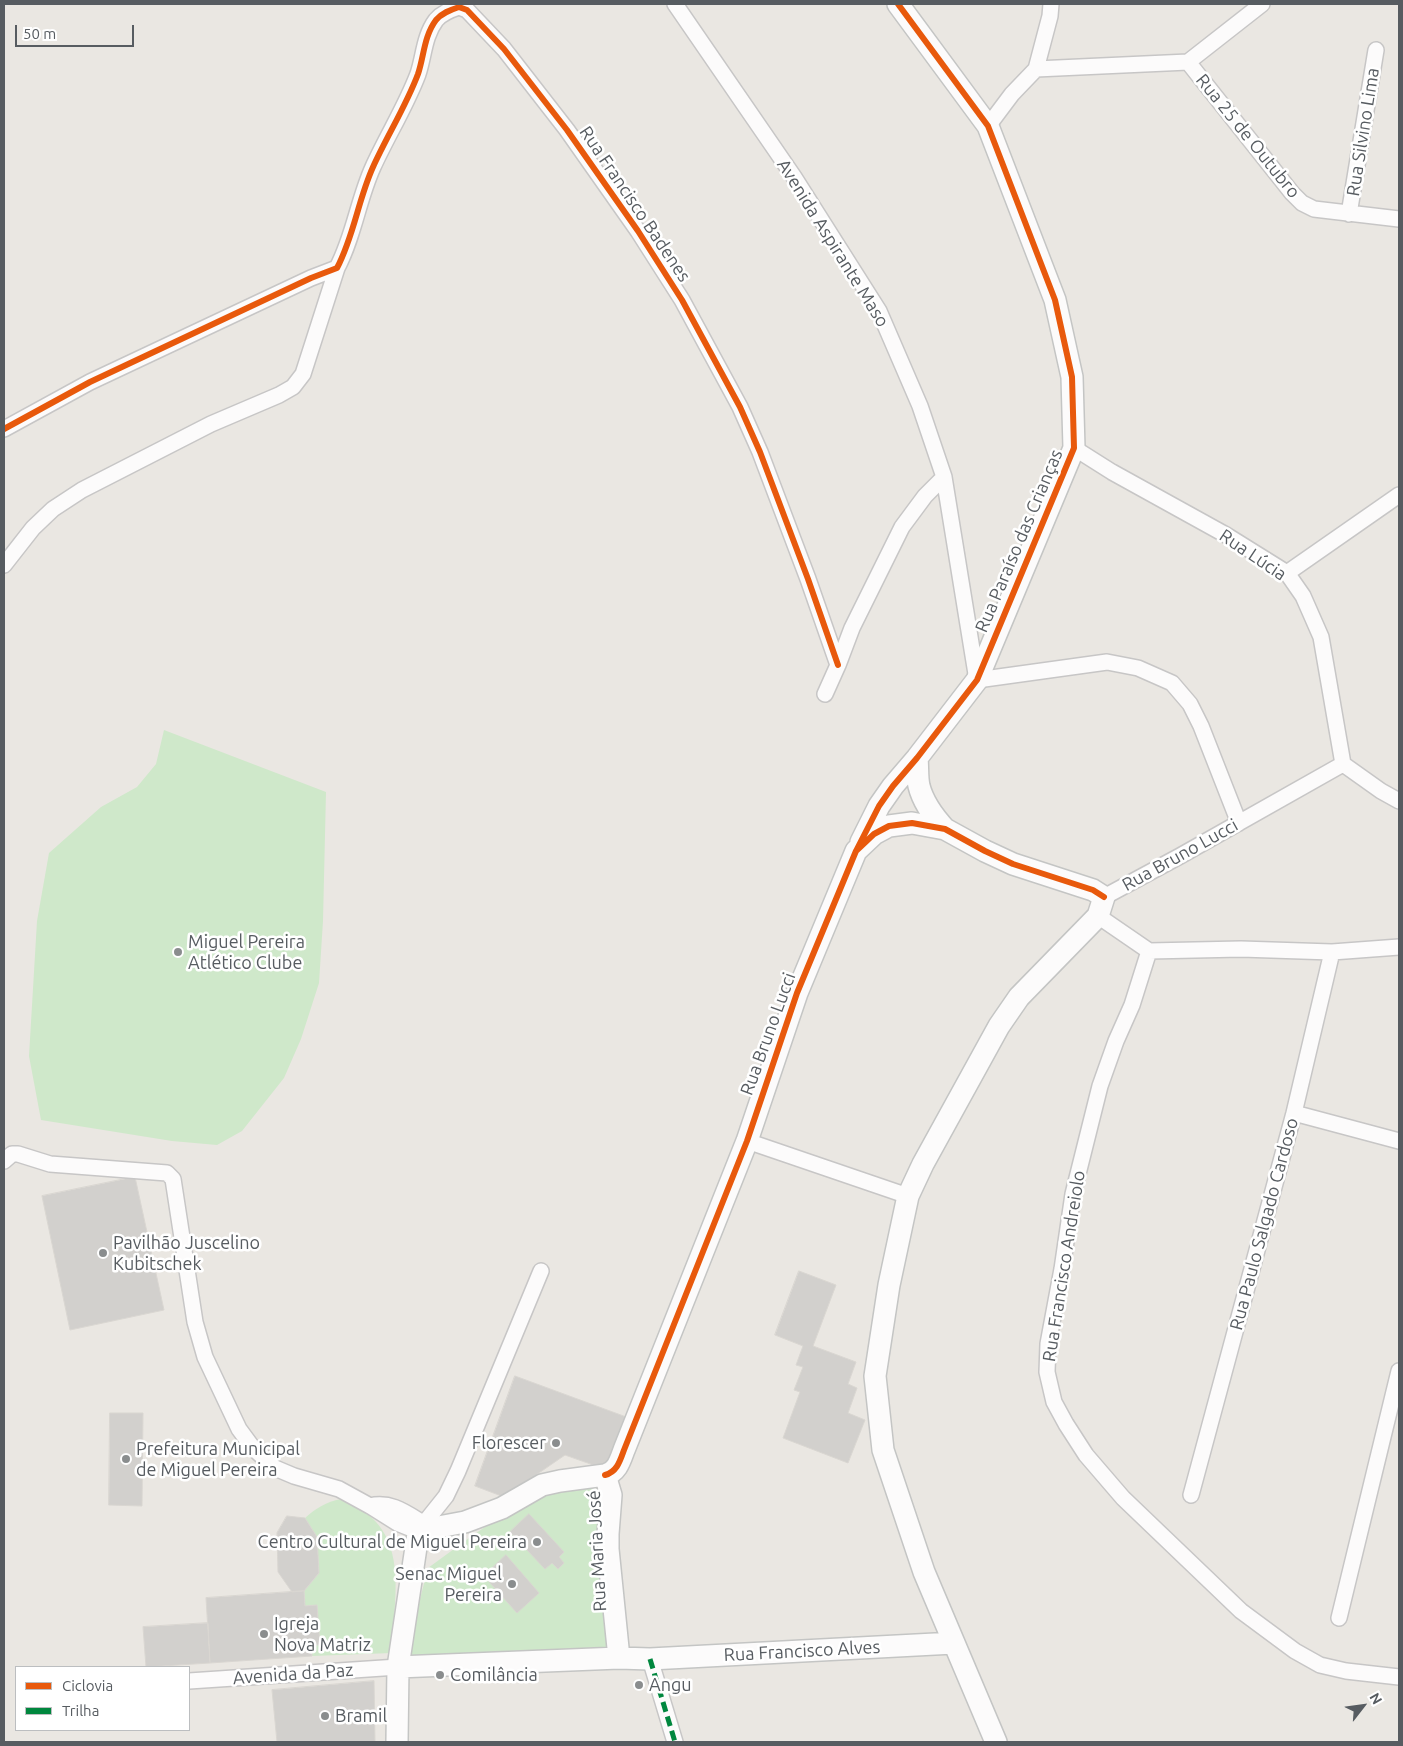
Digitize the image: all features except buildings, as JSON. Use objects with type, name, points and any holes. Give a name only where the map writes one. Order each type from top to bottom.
[{"type":"street","name":"Avenida Aspirante Maso","points":[[675,4],[794,177],[880,311],[920,406],[944,477],[977,680]]},
{"type":"street","name":"Rua Paraíso das Crianças","points":[[856,851],[879,806],[893,786],[977,680],[1074,448],[1072,377],[1055,300],[988,126],[898,4]]},
{"type":"street","points":[[988,126],[1012,94],[1036,69],[1050,16],[1051,4]]},
{"type":"street","points":[[1036,69],[1188,62],[1262,4]]},
{"type":"street","name":"Rua Francisco Badenes","points":[[337,268],[349,244],[355,217],[372,168],[418,74],[426,39],[434,22],[440,15],[451,10],[459,8],[467,10],[504,49],[567,130],[638,232],[682,300],[740,407],[756,443],[808,579],[838,666]]},
{"type":"street","name":"Rua Silvino Lima","points":[[1349,214],[1376,50]]},
{"type":"street","name":"Rua 25 de Outubro","points":[[1188,62],[1292,194],[1302,203],[1314,209],[1399,218]]},
{"type":"street","points":[[4,429],[90,382],[311,278],[337,268]]},
{"type":"street","points":[[4,565],[53,509],[82,490],[212,424],[293,387],[303,374],[337,268]]},
{"type":"street","name":"Rua Lúcia","points":[[1074,448],[1112,472],[1226,535],[1287,573],[1303,596],[1321,637],[1343,764]]},
{"type":"street","points":[[825,694],[852,628],[902,527],[925,496],[944,477]]},
{"type":"street","points":[[1287,573],[1399,495]]},
{"type":"street","points":[[977,680],[1107,662],[1138,668],[1172,683],[1190,704],[1201,726],[1239,823]]},
{"type":"street","points":[[917,758],[919,785],[926,804],[936,820],[945,829]]},
{"type":"street","points":[[1343,764],[1381,791],[1399,801]]},
{"type":"street","name":"Rua Bruno Lucci","points":[[605,1475],[611,1473],[619,1464],[747,1141],[797,993],[856,851],[874,834],[889,826],[912,823],[945,829],[985,852],[1013,864],[1093,890],[1101,907],[1180,856],[1343,764]]},
{"type":"street","points":[[996,1738],[924,1572],[883,1450],[876,1376],[889,1285],[908,1196],[923,1164],[999,1026],[1019,997],[1101,907],[1149,951],[1241,949],[1332,952],[1399,947]]},
{"type":"street","name":"Rua Francisco Andreiolo","points":[[1149,951],[1132,1004],[1100,1086],[1073,1194],[1048,1344],[1047,1372],[1054,1402],[1086,1455],[1123,1498],[1241,1611],[1295,1651],[1320,1665],[1346,1671],[1399,1676]]},
{"type":"street","name":"Rua Paulo Salgado Cardoso","points":[[1191,1495],[1294,1113],[1332,952]]},
{"type":"street","points":[[1294,1113],[1399,1140]]},
{"type":"street","points":[[747,1141],[908,1196]]},
{"type":"street","points":[[4,1161],[12,1154],[18,1154],[50,1164],[167,1173],[173,1179],[195,1322],[205,1357],[239,1429],[253,1448],[276,1468],[294,1476],[339,1489],[370,1506],[379,1504],[398,1508],[424,1529]]},
{"type":"street","points":[[397,1742],[401,1667],[424,1529],[446,1496],[458,1471],[542,1271]]},
{"type":"street","points":[[1339,1618],[1399,1371]]},
{"type":"street","name":"Rua Maria José","points":[[424,1529],[465,1522],[502,1508],[542,1485],[605,1475],[611,1495],[608,1549],[619,1658]]},
{"type":"street","name":"Rua Francisco Alves","points":[[401,1667],[619,1658],[650,1659],[954,1643]]},
{"type":"street","points":[[650,1659],[674,1742]]},
{"type":"street","name":"Avenida da Paz","points":[[190,1681],[401,1667]]},
{"type":"green space","name":"Miguel Pereira Atlético Clube","points":[[164,730],[326,792],[323,921],[319,983],[301,1039],[284,1078],[242,1131],[217,1145],[172,1141],[41,1120],[29,1056],[37,921],[49,853],[101,807],[137,787],[156,764]]},
{"type":"green space","points":[[592,1485],[602,1500],[615,1648],[409,1657],[428,1568],[504,1514],[535,1498],[563,1487]]},
{"type":"green space","points":[[341,1499],[364,1511],[380,1526],[389,1544],[394,1564],[396,1585],[392,1653],[312,1656],[311,1645],[320,1644],[317,1605],[305,1606],[304,1591],[319,1573],[317,1537],[305,1518],[322,1506]]},
{"type":"marked path","points":[[650,1659],[675,1742]]},
{"type":"cycle path","points":[[856,851],[879,806],[893,786],[977,680],[1074,448],[1072,377],[1055,300],[988,126],[898,4]]},
{"type":"cycle path","points":[[4,429],[90,382],[311,278],[337,268],[348,243],[363,192],[373,167],[418,74],[432,26],[446,12],[459,7],[467,10],[504,49],[567,130],[638,231],[682,300],[740,407],[760,452],[838,665]]},
{"type":"cycle path","points":[[605,1475],[615,1469],[621,1458],[747,1141],[797,993],[856,851],[874,834],[889,826],[912,823],[945,829],[1013,864],[1093,890],[1104,897]]},
{"type":"place","name":"Miguel Pereira Atlético Clube","points":[[178,952]]},
{"type":"place","name":"Pavilhão Juscelino Kubitschek","points":[[103,1253]]},
{"type":"place","name":"Florescer","points":[[556,1443]]},
{"type":"place","name":"Prefeitura Municipal de Miguel Pereira","points":[[126,1459]]},
{"type":"place","name":"Centro Cultural de Miguel Pereira","points":[[537,1542]]},
{"type":"place","name":"Senac Miguel Pereira","points":[[512,1584]]},
{"type":"place","name":"Igreja Nova Matriz","points":[[264,1634]]},
{"type":"place","name":"Comilância","points":[[440,1675]]},
{"type":"place","name":"Angu","points":[[639,1685]]},
{"type":"place","name":"Bramil","points":[[325,1716]]}]
